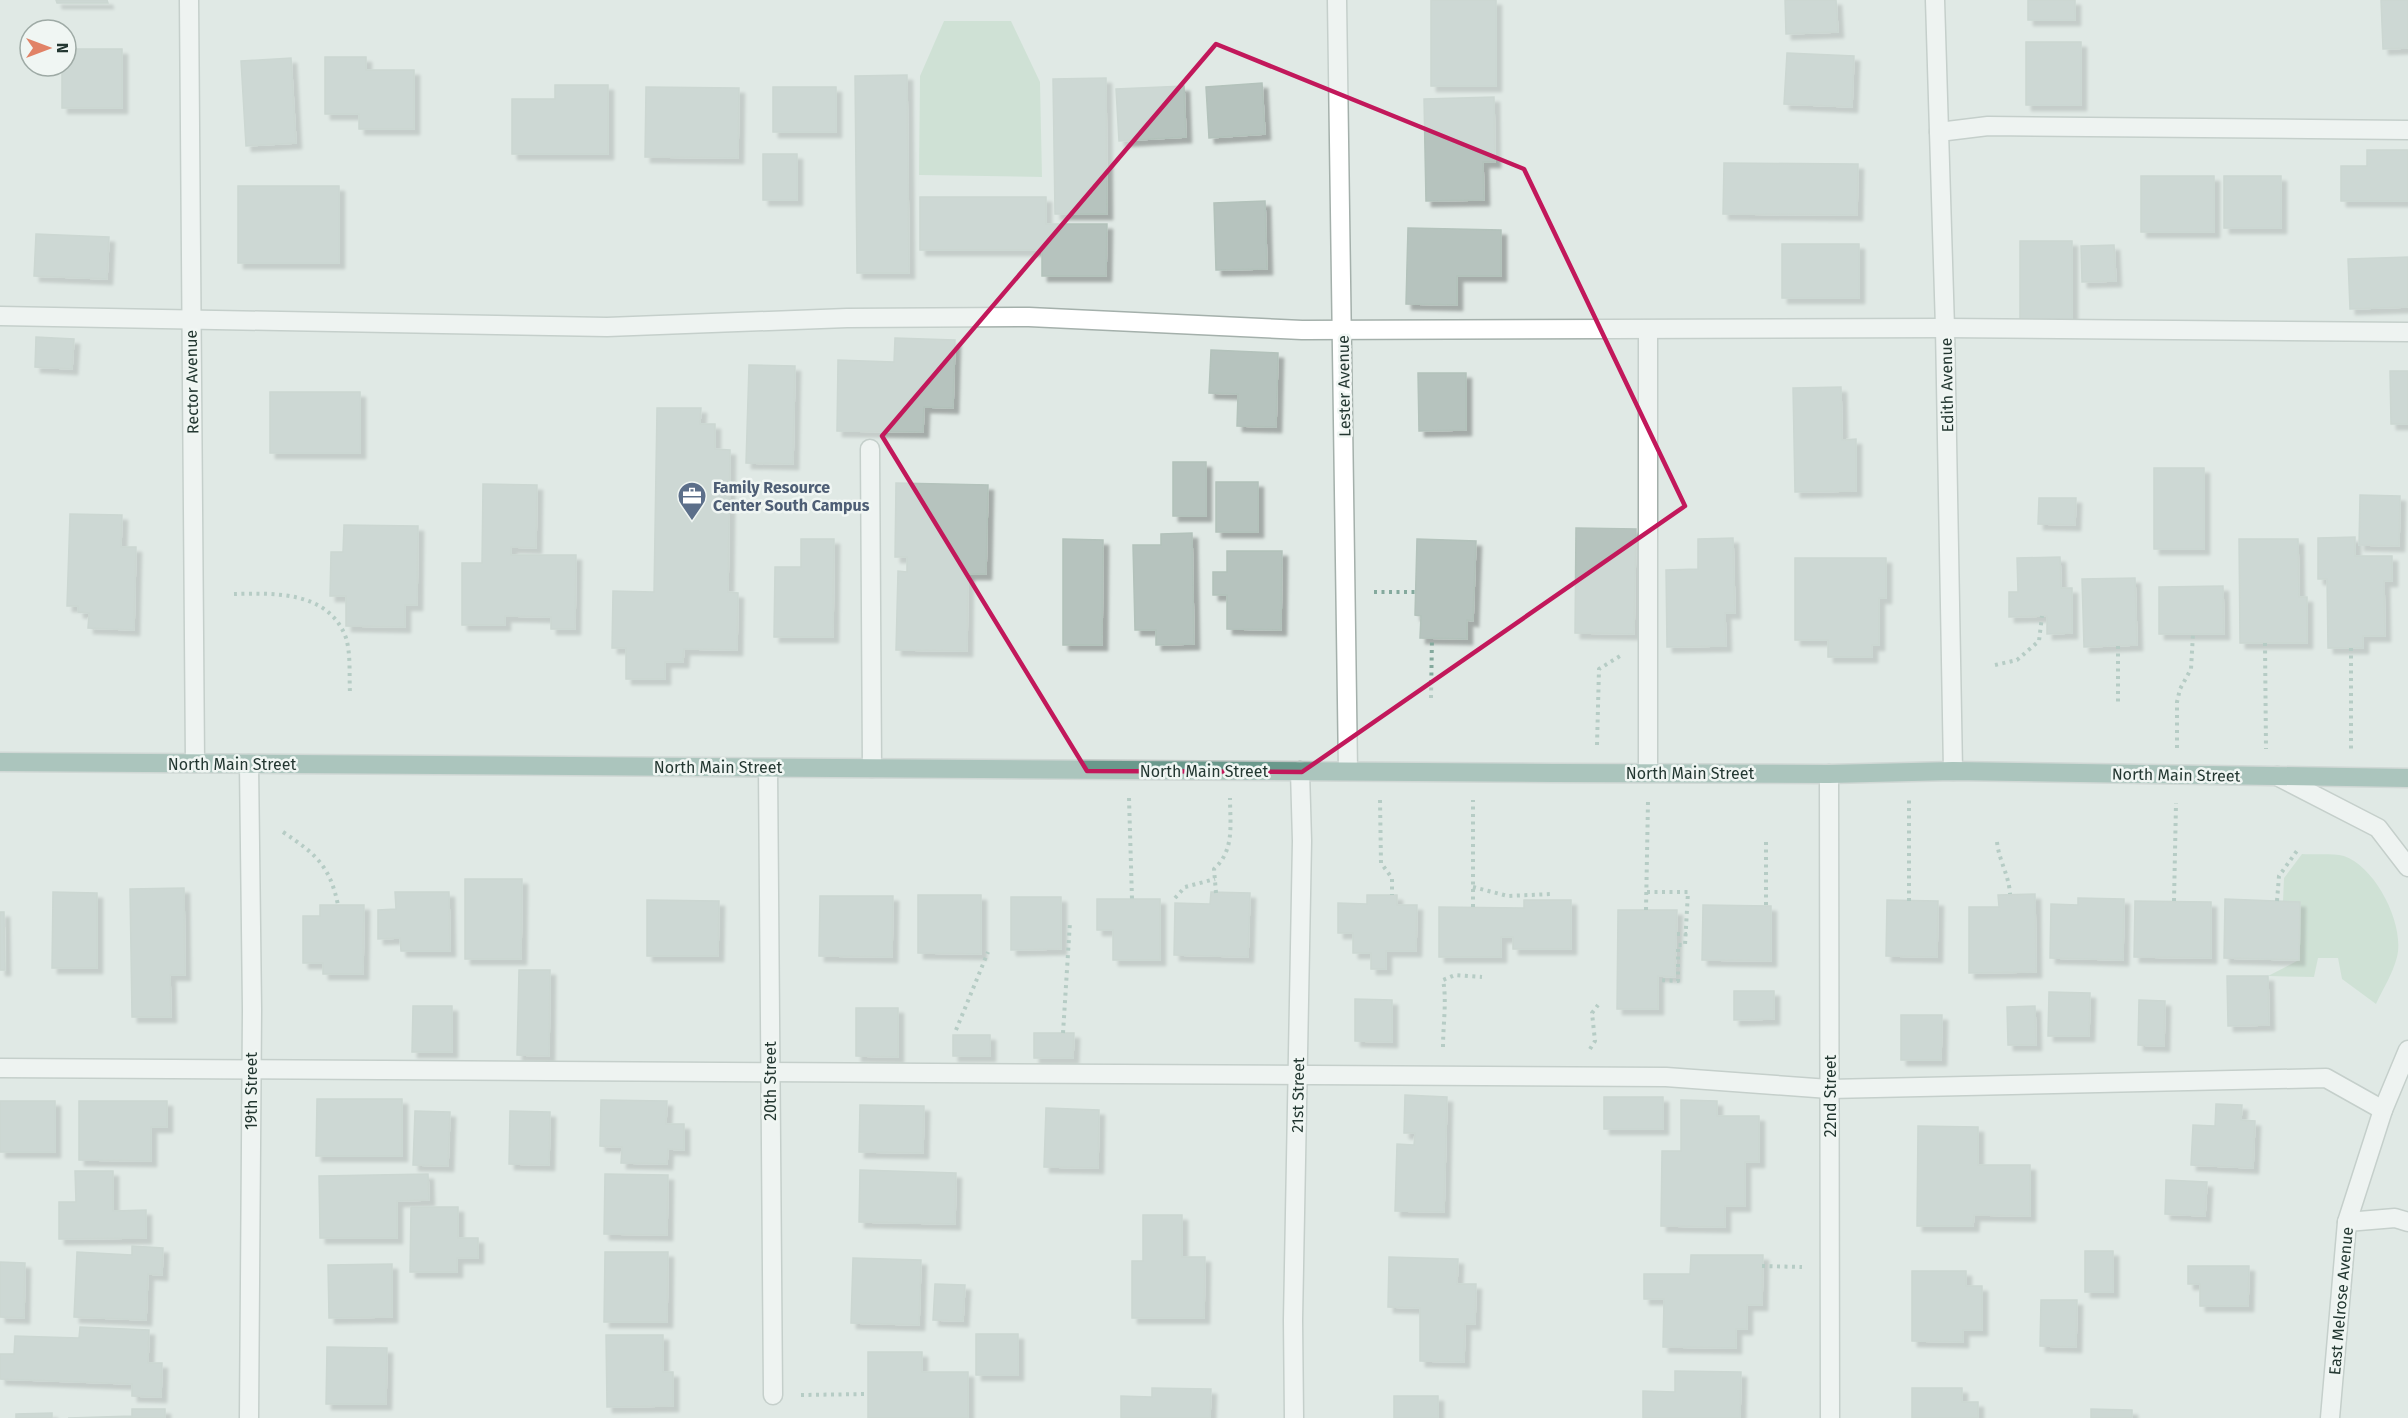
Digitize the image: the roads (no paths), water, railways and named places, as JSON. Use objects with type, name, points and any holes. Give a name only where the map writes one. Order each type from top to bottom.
[{"type":"main road","name":"North Main Street","points":[[0,762],[1597,773],[1829,774],[1953,771],[2408,778]]},
{"type":"street","name":"Rector Avenue","points":[[189,0],[195,763]]},
{"type":"street","name":"Lester Avenue","points":[[1337,0],[1348,771]]},
{"type":"street","name":"Edith Avenue","points":[[1935,0],[1946,328],[1953,771]]},
{"type":"street","points":[[1939,132],[1988,126],[2408,130]]},
{"type":"street","points":[[0,316],[606,327],[847,318],[1029,317],[1343,330],[1946,328],[2408,332]]},
{"type":"street","points":[[1648,330],[1648,773]]},
{"type":"street","points":[[870,449],[872,768]]},
{"type":"street","name":"19th Street","points":[[249,764],[252,1072],[249,1418]]},
{"type":"street","name":"20th Street","points":[[768,768],[773,1395]]},
{"type":"street","name":"21st Street","points":[[1294,1418],[1302,841],[1300,771]]},
{"type":"street","name":"22nd Street","points":[[1829,774],[1830,1418]]},
{"type":"street","points":[[2271,776],[2378,828],[2408,867]]},
{"type":"street","name":"East Melrose Avenue","points":[[2330,1418],[2347,1222],[2383,1110],[2408,1050]]},
{"type":"street","points":[[0,1068],[252,1072],[1666,1077],[1830,1089],[2326,1078],[2383,1110]]},
{"type":"street","points":[[2347,1222],[2395,1218],[2408,1222]]},
{"type":"place","name":"Family Resource Center South Campus","points":[[692,522]]}]
